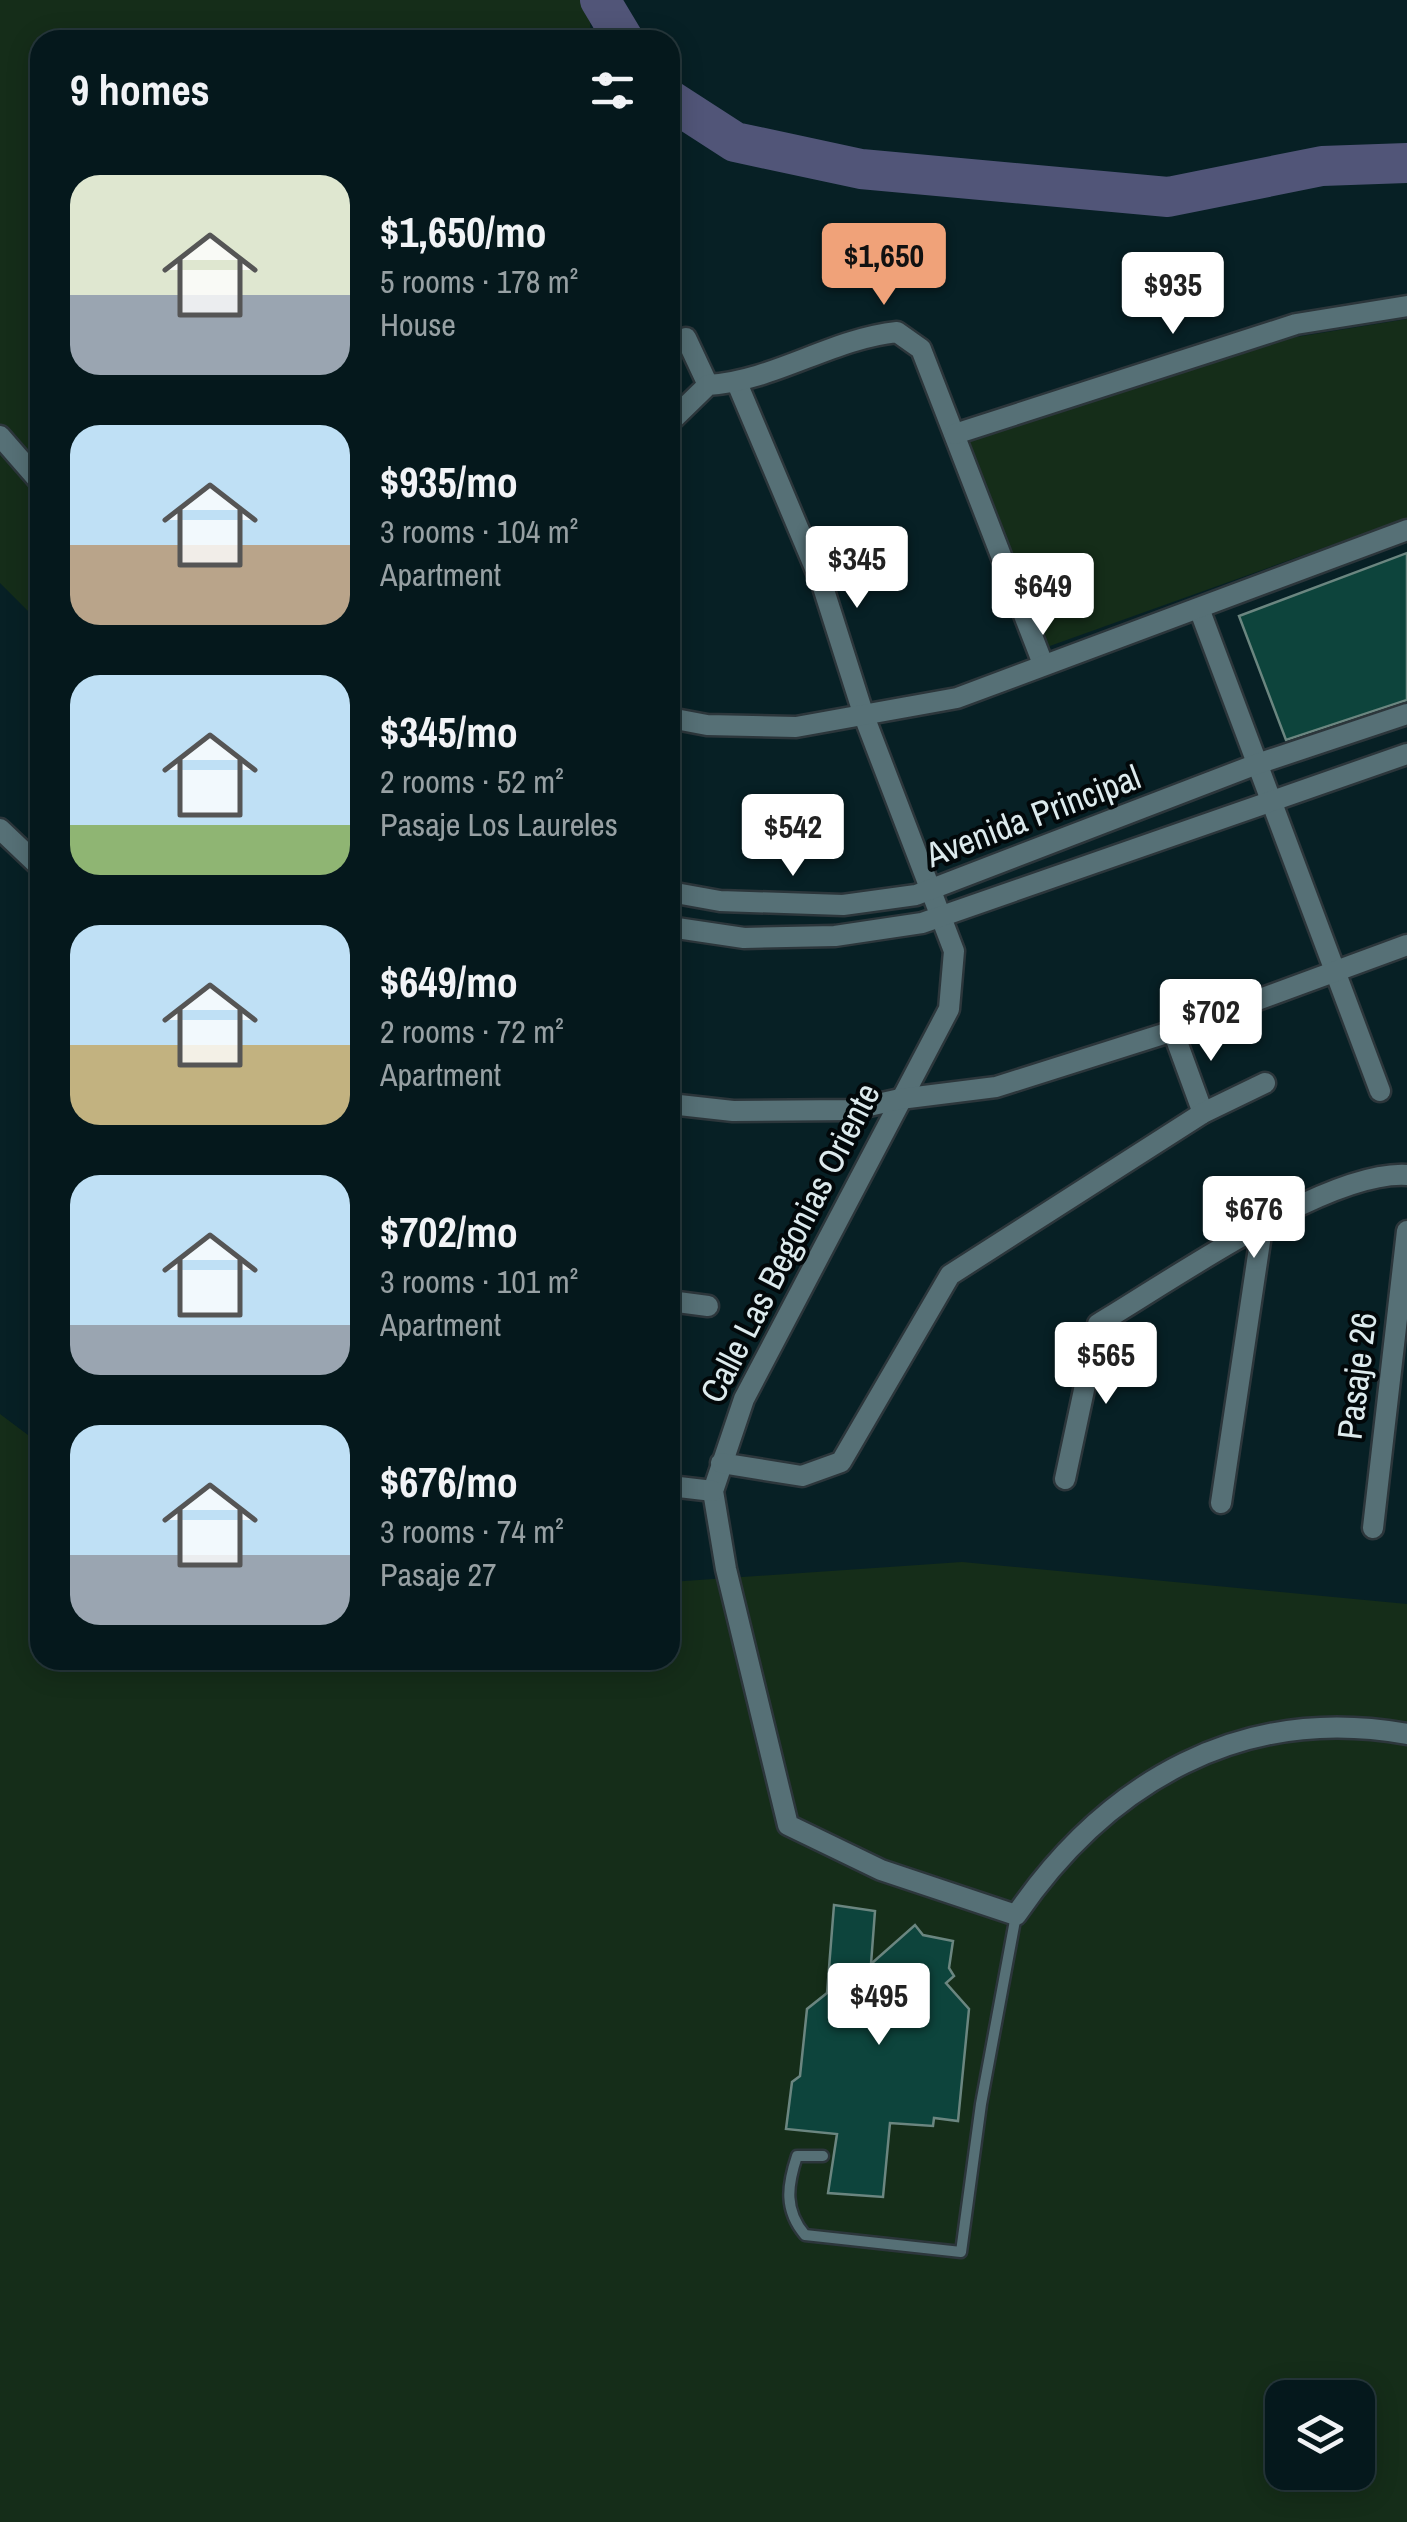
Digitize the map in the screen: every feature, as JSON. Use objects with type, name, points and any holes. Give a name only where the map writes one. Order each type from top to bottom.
[{"type":"street","points":[[955,434],[1296,324],[1407,306]]},
{"type":"street","points":[[680,412],[708,385],[737,383],[871,335],[897,332],[921,348],[1043,664]]},
{"type":"street","points":[[686,338],[708,385]]},
{"type":"street","name":"Calle Las Begonias Oriente","points":[[737,383],[823,588],[864,716],[954,951],[948,1009],[744,1399],[720,1463],[713,1491],[726,1569],[788,1826],[881,1870],[1016,1914]]},
{"type":"street","points":[[0,436],[30,470]]},
{"type":"street","points":[[680,720],[707,725],[796,726],[958,698],[1043,664],[1200,611],[1407,530]]},
{"type":"street","points":[[1200,611],[1380,1091]]},
{"type":"street","name":"Avenida Principal","points":[[680,894],[720,901],[843,905],[933,890],[1258,764],[1407,714]]},
{"type":"street","name":"Avenida Principal","points":[[680,929],[744,938],[835,936],[942,918],[1407,754]]},
{"type":"street","points":[[0,830],[30,857]]},
{"type":"street","points":[[680,1105],[733,1111],[850,1110],[900,1098],[996,1086],[1173,1031],[1407,946]]},
{"type":"street","points":[[1173,1031],[1203,1114]]},
{"type":"street","points":[[720,1463],[802,1476],[841,1462],[950,1275],[1203,1114],[1265,1083]]},
{"type":"street","points":[[1066,1480],[1098,1324],[1262,1228],[1357,1180],[1407,1175]]},
{"type":"street","points":[[1221,1503],[1262,1228]]},
{"type":"street","name":"Pasaje 26","points":[[1372,1528],[1407,1231]]},
{"type":"street","points":[[680,1302],[708,1306]]},
{"type":"street","points":[[680,1487],[713,1491]]},
{"type":"street","points":[[1016,1914],[1071,1849],[1124,1801],[1178,1762],[1230,1741],[1282,1730],[1332,1728],[1407,1734]]},
{"type":"lane","points":[[823,2156],[797,2156],[788,2181],[790,2218],[805,2235],[961,2252],[981,2104],[1016,1914]]},
{"type":"green space","points":[[0,0],[589,0],[590,30],[30,30],[30,613],[0,583]]},
{"type":"green space","points":[[1407,319],[1407,518],[1047,647],[968,441],[1290,338]]},
{"type":"green space","points":[[0,1414],[30,1436],[30,1670],[680,1670],[680,1581],[962,1562],[1407,1604],[1407,2522],[0,2522]]},
{"type":"building","points":[[1407,553],[1407,700],[1286,740],[1239,616]]},
{"type":"building","points":[[834,1905],[875,1911],[871,1964],[915,1925],[923,1935],[953,1941],[949,1968],[954,1976],[946,1983],[969,2009],[958,2121],[934,2118],[933,2126],[890,2123],[883,2197],[828,2193],[837,2134],[786,2129],[792,2082],[800,2076],[807,2009],[827,1993]]},
{"type":"waterway","points":[[600,0],[618,30]]},
{"type":"waterway","points":[[680,106],[735,142],[861,169],[1168,197],[1322,166],[1407,163]]}]
